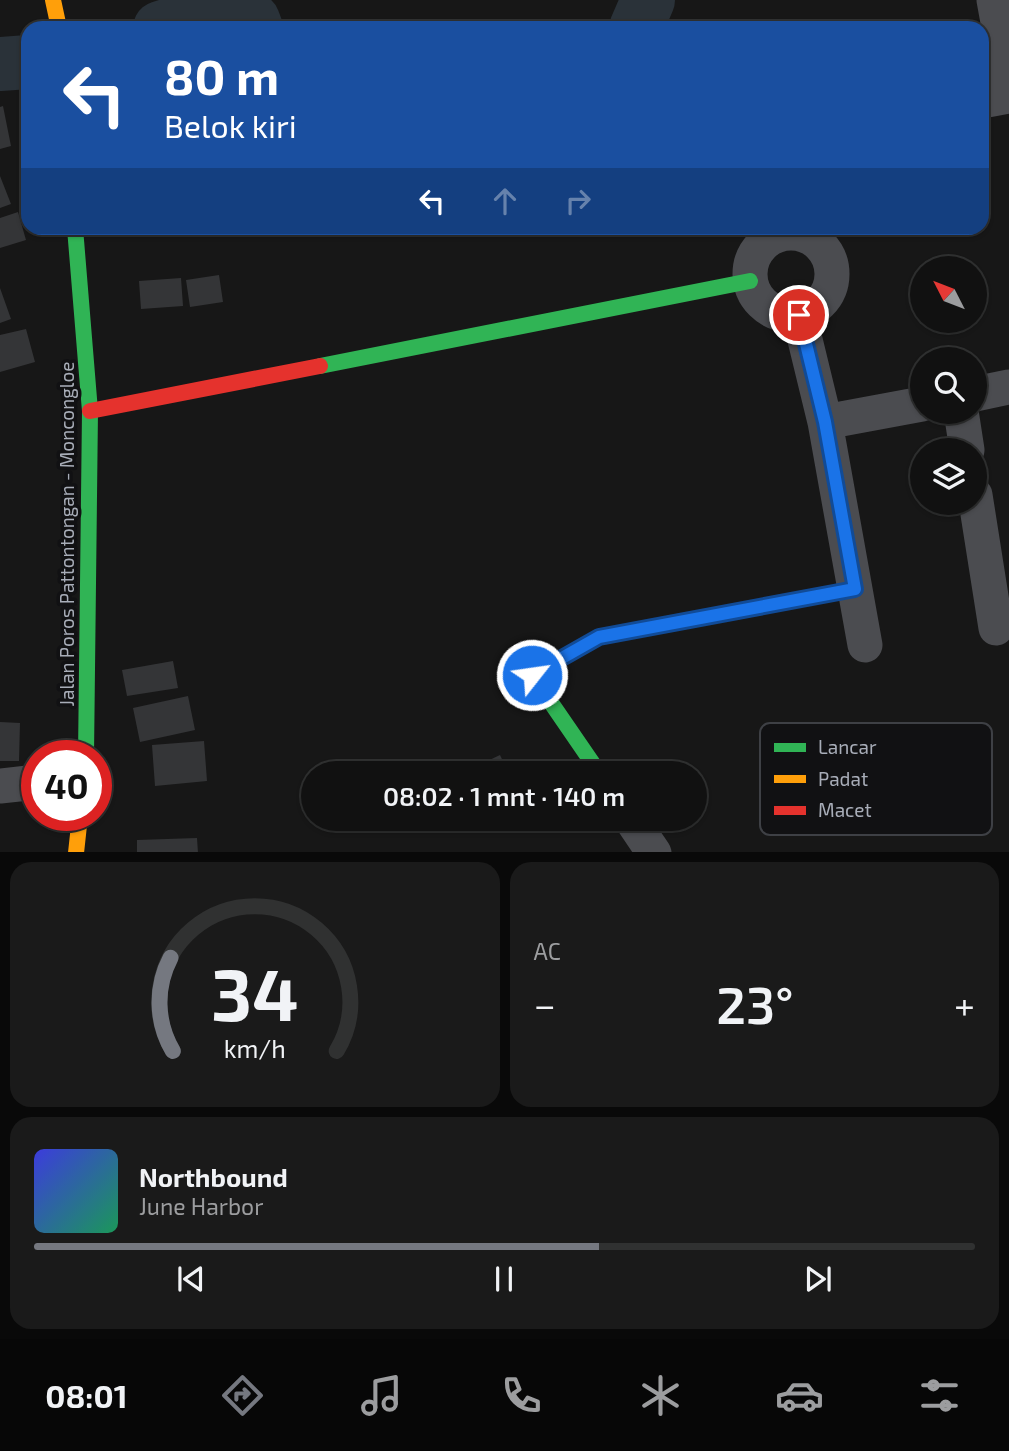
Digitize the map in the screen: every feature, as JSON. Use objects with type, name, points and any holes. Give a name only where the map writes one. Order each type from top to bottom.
[{"type":"street","points":[[53,0],[58,21]]},
{"type":"street","points":[[994,0],[1009,82]]},
{"type":"street","points":[[989,100],[1009,96]]},
{"type":"street","name":"Jalan Poros Pattontongan - Moncongloe","points":[[76,235],[90,411],[87,740]]},
{"type":"street","points":[[776,235],[761,246],[753,257],[750,281],[762,305],[786,316],[811,311],[821,303],[832,280],[832,267],[827,254],[819,244],[802,235]]},
{"type":"street","points":[[90,411],[750,281]]},
{"type":"street","points":[[799,315],[825,422],[865,645]]},
{"type":"street","points":[[987,392],[1009,387]]},
{"type":"street","points":[[825,422],[910,406]]},
{"type":"street","points":[[978,515],[996,628]]},
{"type":"street","points":[[591,761],[532,675],[599,637],[855,589]]},
{"type":"street","points":[[0,786],[21,784]]},
{"type":"street","points":[[76,852],[78,831]]},
{"type":"street","points":[[639,831],[654,852]]},
{"type":"building","points":[[3,106],[11,146],[0,149],[0,107]]},
{"type":"building","points":[[0,176],[11,204],[0,208]]},
{"type":"building","points":[[18,212],[21,235],[25,235],[26,240],[0,248],[0,218]]},
{"type":"building","points":[[219,275],[223,302],[190,307],[186,280]]},
{"type":"building","points":[[181,278],[183,306],[141,309],[139,281]]},
{"type":"building","points":[[0,288],[11,319],[0,323]]},
{"type":"building","points":[[26,329],[35,362],[0,372],[0,335]]},
{"type":"building","points":[[173,661],[178,688],[127,696],[122,670]]},
{"type":"building","points":[[188,696],[195,730],[140,742],[133,708]]},
{"type":"building","points":[[0,722],[20,723],[19,761],[0,761]]},
{"type":"building","points":[[204,741],[207,781],[155,786],[152,745]]},
{"type":"building","points":[[500,755],[503,761],[487,761]]},
{"type":"building","points":[[197,838],[198,852],[137,852],[137,840]]},
{"type":"waterway","points":[[639,21],[648,0]]},
{"type":"waterway","points":[[216,21],[253,21]]},
{"type":"waterway","points":[[0,64],[21,62]]},
{"type":"traffic: fast","points":[[76,235],[90,411],[86,740]]},
{"type":"traffic: fast","points":[[320,366],[750,281]]},
{"type":"traffic: fast","points":[[591,761],[532,675],[599,637],[855,589]]},
{"type":"traffic: slow","points":[[53,0],[58,21]]},
{"type":"traffic: slow","points":[[76,852],[78,831]]},
{"type":"traffic: jam","points":[[90,411],[320,366]]},
{"type":"route","points":[[532,675],[599,637],[855,589],[825,422],[799,315]]}]
